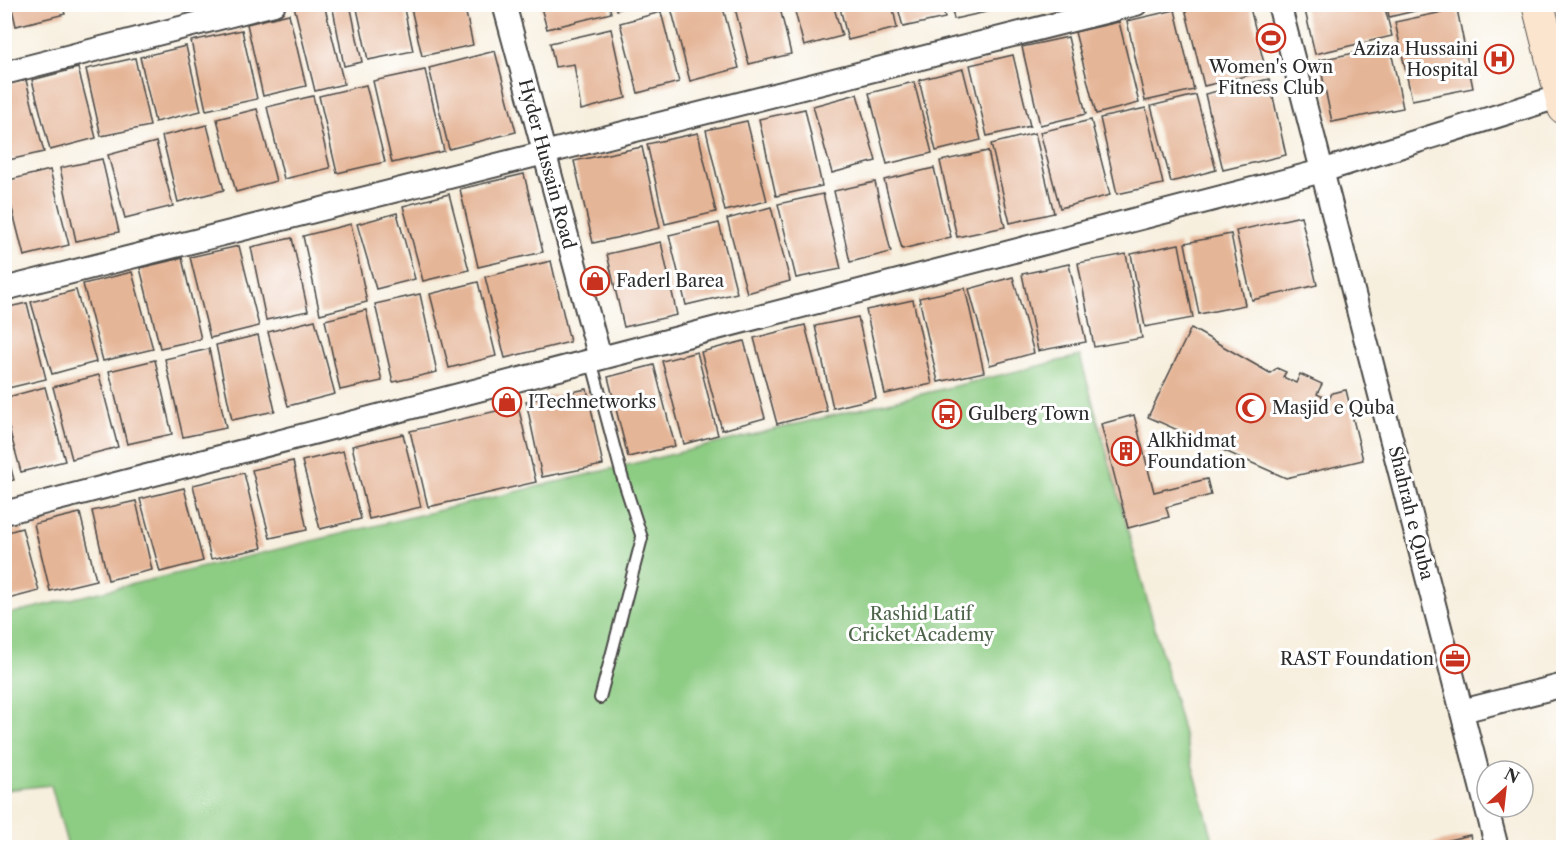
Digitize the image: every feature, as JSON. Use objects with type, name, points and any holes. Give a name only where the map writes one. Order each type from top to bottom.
[{"type":"main road","points":[[1538,4],[1562,102]]},
{"type":"street","points":[[4,73],[274,4]]},
{"type":"street","name":"Hyder Hussain Road","points":[[504,4],[596,359]]},
{"type":"street","points":[[4,289],[1136,4]]},
{"type":"street","name":"Shahrah e Quba","points":[[1279,4],[1497,848]]},
{"type":"street","points":[[4,513],[1322,171],[1562,102]]},
{"type":"street","points":[[1462,711],[1563,685]]},
{"type":"lane","points":[[596,359],[622,476],[642,538],[600,698]]},
{"type":"green space","name":"Rashid Latif Cricket Academy","points":[[1080,356],[1215,847],[68,847],[51,785],[5,790],[4,615]]},
{"type":"building","points":[[4,4],[11,27],[4,29]]},
{"type":"building","points":[[11,4],[62,4],[65,14],[16,26]]},
{"type":"building","points":[[324,4],[344,84],[315,91],[294,6]]},
{"type":"building","points":[[332,4],[350,4],[362,62],[344,66]]},
{"type":"building","points":[[356,4],[403,4],[413,51],[368,60]]},
{"type":"building","points":[[410,4],[464,4],[473,45],[422,56]]},
{"type":"building","points":[[540,4],[609,4],[611,13],[547,29]]},
{"type":"building","points":[[615,4],[635,4],[635,5],[616,10]]},
{"type":"building","points":[[670,4],[722,4],[739,68],[690,81]]},
{"type":"building","points":[[734,4],[779,4],[791,54],[749,64]]},
{"type":"building","points":[[793,4],[833,4],[842,36],[804,46]]},
{"type":"building","points":[[839,4],[892,4],[897,28],[848,40]]},
{"type":"building","points":[[897,4],[942,4],[945,18],[903,27]]},
{"type":"building","points":[[951,4],[999,4],[1000,9],[954,19]]},
{"type":"building","points":[[1184,4],[1249,4],[1266,71],[1204,86]]},
{"type":"building","points":[[1384,4],[1392,36],[1315,54],[1304,6]]},
{"type":"building","points":[[1387,4],[1439,4],[1440,5],[1389,17]]},
{"type":"building","points":[[1457,9],[1473,88],[1412,100],[1395,22]]},
{"type":"building","points":[[1175,10],[1194,90],[1145,101],[1127,21]]},
{"type":"building","points":[[661,12],[679,82],[638,93],[620,23]]},
{"type":"building","points":[[289,14],[306,86],[263,96],[247,24]]},
{"type":"building","points":[[1119,22],[1139,103],[1096,114],[1075,32]]},
{"type":"building","points":[[611,29],[626,98],[581,110],[574,64],[555,67],[550,43]]},
{"type":"building","points":[[242,30],[257,99],[206,110],[191,41]]},
{"type":"building","points":[[1068,37],[1086,114],[1040,125],[1022,47]]},
{"type":"building","points":[[186,46],[201,111],[155,122],[140,57]]},
{"type":"building","points":[[1390,46],[1403,108],[1332,122],[1319,60]]},
{"type":"building","points":[[495,51],[516,132],[449,149],[429,68]]},
{"type":"building","points":[[1013,55],[1030,126],[987,136],[970,65]]},
{"type":"building","points":[[135,58],[150,126],[101,136],[86,69]]},
{"type":"building","points":[[78,68],[96,138],[50,150],[32,80]]},
{"type":"building","points":[[963,69],[981,140],[936,151],[919,80]]},
{"type":"building","points":[[425,70],[444,151],[392,163],[373,81]]},
{"type":"building","points":[[1269,79],[1286,155],[1223,170],[1205,94]]},
{"type":"building","points":[[26,80],[44,152],[4,161],[4,85]]},
{"type":"building","points":[[914,82],[932,153],[887,164],[869,93]]},
{"type":"building","points":[[366,85],[385,162],[337,173],[319,96]]},
{"type":"building","points":[[857,94],[876,161],[832,173],[813,106]]},
{"type":"building","points":[[1196,95],[1216,170],[1171,182],[1151,106]]},
{"type":"building","points":[[313,96],[330,168],[284,179],[267,107]]},
{"type":"building","points":[[1146,108],[1163,184],[1117,194],[1100,118]]},
{"type":"building","points":[[257,109],[276,181],[236,192],[217,119]]},
{"type":"building","points":[[805,109],[822,186],[776,196],[759,119]]},
{"type":"building","points":[[1091,120],[1110,195],[1060,208],[1040,132]]},
{"type":"building","points":[[747,121],[767,201],[725,211],[706,130]]},
{"type":"building","points":[[207,125],[224,190],[178,202],[162,136]]},
{"type":"building","points":[[698,133],[716,212],[665,224],[647,144]]},
{"type":"building","points":[[1035,133],[1054,213],[1010,223],[991,144]]},
{"type":"building","points":[[156,142],[173,206],[125,218],[108,155]]},
{"type":"building","points":[[642,147],[660,228],[593,243],[574,161]]},
{"type":"building","points":[[988,151],[1005,227],[957,237],[940,161]]},
{"type":"building","points":[[102,159],[119,232],[76,241],[60,168]]},
{"type":"building","points":[[934,168],[951,237],[902,249],[884,180]]},
{"type":"building","points":[[50,170],[69,245],[24,256],[5,181]]},
{"type":"building","points":[[524,174],[543,252],[478,267],[460,189]]},
{"type":"building","points":[[875,182],[891,252],[850,262],[834,191]]},
{"type":"building","points":[[449,194],[469,270],[423,281],[403,206]]},
{"type":"building","points":[[823,194],[841,269],[796,278],[778,204]]},
{"type":"building","points":[[771,207],[790,281],[747,293],[727,219]]},
{"type":"building","points":[[397,213],[415,279],[376,289],[357,224]]},
{"type":"building","points":[[1301,216],[1317,285],[1252,300],[1236,231]]},
{"type":"building","points":[[719,223],[737,293],[686,305],[669,235]]},
{"type":"building","points":[[351,224],[367,302],[320,314],[303,236]]},
{"type":"building","points":[[4,227],[10,247],[4,249]]},
{"type":"building","points":[[1231,234],[1245,305],[1199,314],[1185,243]]},
{"type":"building","points":[[292,238],[308,311],[266,320],[251,247]]},
{"type":"building","points":[[661,242],[677,315],[624,327],[607,254]]},
{"type":"building","points":[[1179,244],[1193,318],[1145,327],[1131,254]]},
{"type":"building","points":[[239,246],[259,326],[210,338],[190,257]]},
{"type":"building","points":[[1126,254],[1142,338],[1094,347],[1078,263]]},
{"type":"building","points":[[182,258],[201,339],[160,348],[140,268]]},
{"type":"building","points":[[551,261],[570,342],[505,358],[485,277]]},
{"type":"building","points":[[1069,264],[1086,342],[1038,351],[1022,274]]},
{"type":"building","points":[[132,272],[153,349],[103,361],[83,284]]},
{"type":"building","points":[[1013,277],[1034,353],[990,365],[969,289]]},
{"type":"building","points":[[478,282],[496,356],[449,368],[430,294]]},
{"type":"building","points":[[965,288],[984,372],[938,382],[919,298]]},
{"type":"building","points":[[76,290],[96,362],[52,374],[31,302]]},
{"type":"building","points":[[420,294],[437,372],[393,382],[375,304]]},
{"type":"building","points":[[913,300],[932,384],[885,394],[866,310]]},
{"type":"building","points":[[27,303],[46,379],[4,389],[4,308]]},
{"type":"building","points":[[366,310],[382,381],[340,390],[325,320]]},
{"type":"building","points":[[858,317],[876,398],[833,408],[815,326]]},
{"type":"building","points":[[315,320],[335,394],[288,406],[268,332]]},
{"type":"building","points":[[805,325],[827,411],[777,424],[754,338]]},
{"type":"building","name":"Masjid e Quba","points":[[1191,328],[1270,373],[1277,368],[1286,372],[1283,377],[1296,383],[1300,374],[1322,384],[1317,394],[1329,400],[1332,393],[1346,390],[1363,460],[1286,478],[1148,417]]},
{"type":"building","points":[[258,335],[275,411],[232,420],[216,345]]},
{"type":"building","points":[[744,341],[765,418],[722,430],[701,352]]},
{"type":"building","points":[[209,349],[226,428],[183,437],[165,359]]},
{"type":"building","points":[[697,352],[718,435],[684,444],[662,361]]},
{"type":"building","points":[[155,360],[172,434],[127,444],[109,371]]},
{"type":"building","points":[[654,365],[675,446],[628,457],[608,377]]},
{"type":"building","points":[[99,375],[118,447],[72,459],[53,387]]},
{"type":"building","points":[[45,387],[65,461],[21,472],[4,410],[4,398]]},
{"type":"building","points":[[587,389],[603,465],[542,477],[526,401]]},
{"type":"building","points":[[518,406],[536,482],[428,507],[410,431]]},
{"type":"building","name":"Alkhidmat Foundation","points":[[1134,415],[1154,492],[1207,479],[1211,495],[1166,507],[1169,517],[1128,528],[1101,424]]},
{"type":"building","points":[[403,434],[421,507],[369,519],[352,446]]},
{"type":"building","points":[[4,442],[14,480],[4,482]]},
{"type":"building","points":[[343,451],[361,519],[320,529],[302,461]]},
{"type":"building","points":[[293,461],[307,530],[270,538],[252,470]]},
{"type":"building","points":[[244,473],[262,548],[211,559],[193,485]]},
{"type":"building","points":[[184,488],[203,561],[160,572],[140,499]]},
{"type":"building","points":[[136,501],[152,570],[108,580],[92,511]]},
{"type":"building","points":[[80,513],[96,580],[50,591],[34,524]]},
{"type":"building","points":[[22,528],[39,591],[4,600],[4,533]]},
{"type":"building","points":[[1470,835],[1473,848],[1419,848],[1419,847]]},
{"type":"place","name":"Women's Own Fitness Club","points":[[1271,38]]},
{"type":"place","name":"Aziza Hussaini Hospital","points":[[1499,59]]},
{"type":"place","name":"Faderl Barea","points":[[595,281]]},
{"type":"place","name":"ITechnetworks","points":[[507,402]]},
{"type":"place","name":"Masjid e Quba","points":[[1251,408]]},
{"type":"place","name":"Gulberg Town","points":[[947,414]]},
{"type":"place","name":"Alkhidmat Foundation","points":[[1126,451]]},
{"type":"place","name":"RAST Foundation","points":[[1455,659]]}]
